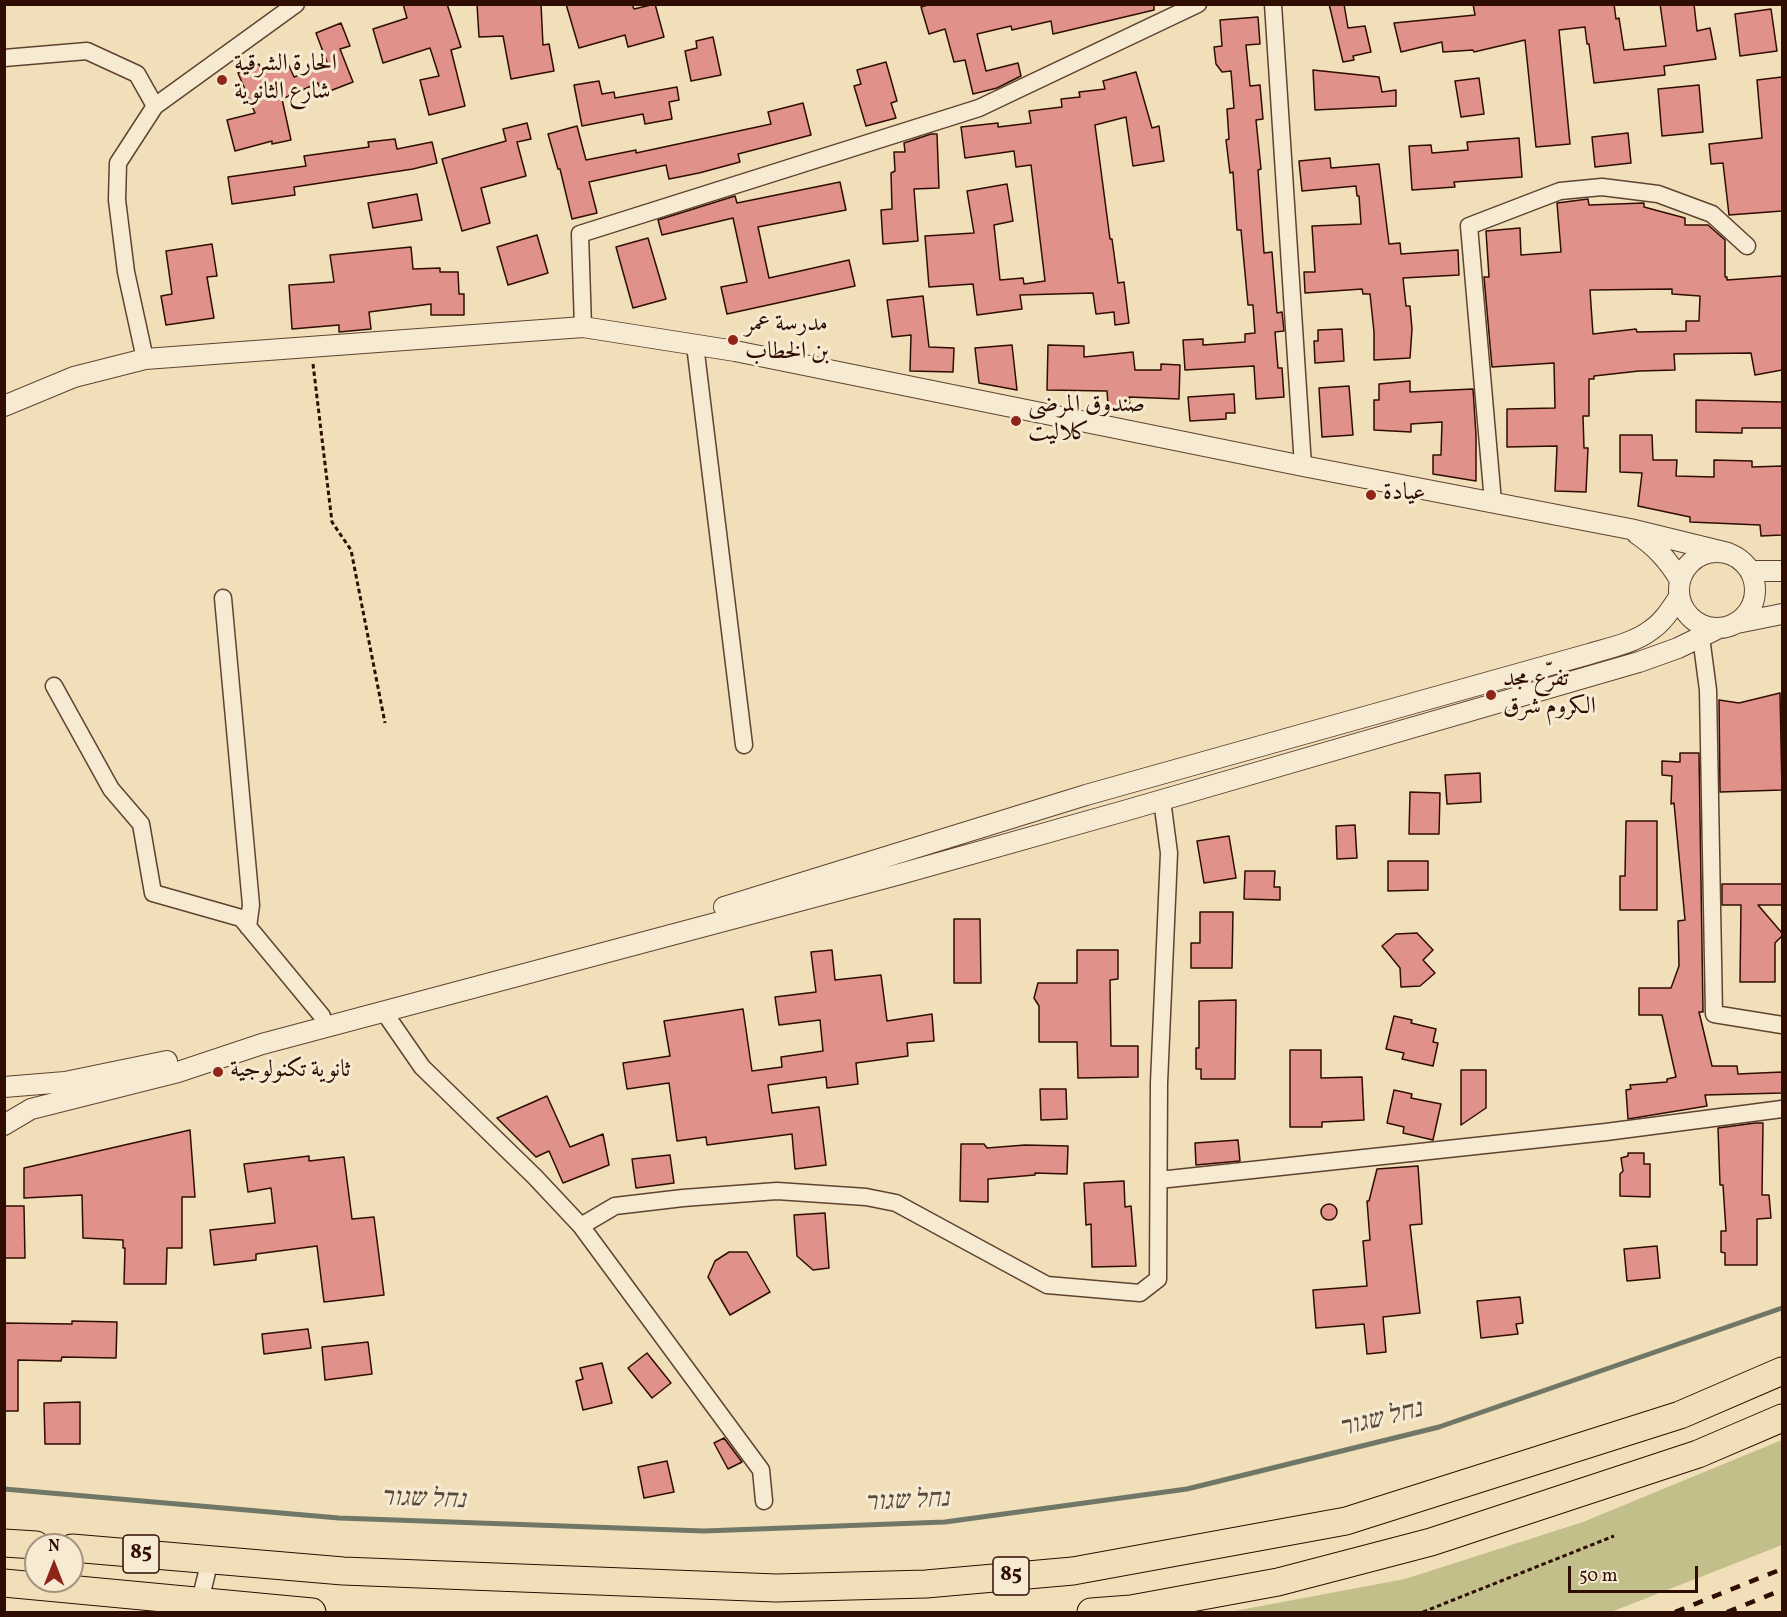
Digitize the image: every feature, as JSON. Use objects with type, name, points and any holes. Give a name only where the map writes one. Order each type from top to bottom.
[{"type":"highway","name":"85","points":[[84,1549],[354,1572],[776,1588],[926,1584],[1073,1570],[1346,1521],[1680,1415],[1782,1371]]},
{"type":"highway","points":[[1091,1612],[1131,1609],[1278,1582],[1431,1542],[1698,1455],[1782,1418]]},
{"type":"highway","points":[[4,1543],[24,1544]]},
{"type":"highway","name":"85","points":[[4,1583],[136,1597],[206,1608],[312,1612]]},
{"type":"highway","points":[[136,1597],[171,1612]]},
{"type":"street","points":[[145,359],[126,272],[117,200],[118,163],[155,106],[296,4]]},
{"type":"street","points":[[583,327],[580,234],[980,108],[1198,4]]},
{"type":"street","points":[[1273,4],[1304,466]]},
{"type":"street","points":[[4,58],[87,51],[137,74],[155,106]]},
{"type":"street","points":[[1493,502],[1469,226],[1560,191],[1602,187],[1658,194],[1712,214],[1747,246]]},
{"type":"street","points":[[4,406],[74,377],[145,359],[583,327],[747,354],[1630,529],[1728,553],[1740,559],[1754,580],[1755,593],[1746,615],[1701,637],[1627,665],[900,874],[262,1044],[178,1072],[31,1109],[4,1125]]},
{"type":"street","points":[[695,345],[744,745]]},
{"type":"street","points":[[1630,529],[1656,547],[1669,561],[1680,588],[1684,609],[1691,619],[1701,625],[1728,625],[1782,614]]},
{"type":"street","points":[[4,1087],[65,1082],[172,1060],[258,1033],[515,967],[1098,792],[1589,654],[1635,639],[1652,630],[1663,619],[1680,588],[1683,572],[1691,561],[1702,554],[1728,553]]},
{"type":"street","points":[[1750,571],[1782,571]]},
{"type":"street","points":[[223,598],[251,906],[248,927]]},
{"type":"street","points":[[1701,637],[1708,690],[1714,1014],[1782,1025]]},
{"type":"street","points":[[54,686],[111,789],[141,824],[153,893],[241,918],[322,1016]]},
{"type":"street","points":[[581,1226],[615,1206],[683,1198],[777,1191],[866,1197],[896,1203],[1047,1285],[1140,1293],[1158,1279],[1159,1083],[1169,853],[1162,800]]},
{"type":"street","points":[[384,1012],[422,1067],[535,1176],[581,1226],[761,1470],[764,1501]]},
{"type":"street","points":[[1159,1180],[1595,1133],[1782,1109]]},
{"type":"street","points":[[206,1608],[210,1560]]},
{"type":"path","points":[[311,347],[332,522],[351,550],[385,723]]},
{"type":"path","points":[[1423,1612],[1614,1536]]},
{"type":"shaded area","points":[[1782,1440],[1782,1545],[1611,1612],[1229,1612],[1405,1579],[1583,1522]]},
{"type":"building","points":[[403,4],[447,4],[461,47],[451,50],[465,106],[429,115],[420,80],[439,76],[430,48],[383,63],[373,29],[407,18]]},
{"type":"building","points":[[477,4],[541,4],[543,45],[549,44],[554,71],[511,79],[503,36],[479,37]]},
{"type":"building","points":[[566,4],[632,4],[634,9],[655,4],[664,37],[628,47],[625,35],[579,48]]},
{"type":"building","points":[[931,4],[1154,4],[1154,10],[1053,34],[1051,21],[1012,30],[1011,26],[977,34],[986,71],[1018,63],[1021,76],[997,88],[973,94],[965,60],[954,62],[945,29],[929,34],[921,7]]},
{"type":"building","points":[[1329,4],[1344,4],[1348,28],[1365,26],[1371,52],[1353,56],[1354,60],[1343,62]]},
{"type":"building","points":[[1473,4],[1614,4],[1616,19],[1619,18],[1624,50],[1666,46],[1660,4],[1694,4],[1697,31],[1710,28],[1716,59],[1664,66],[1665,75],[1594,83],[1585,27],[1559,30],[1570,144],[1536,147],[1525,40],[1474,52],[1473,50],[1443,52],[1442,42],[1401,52],[1394,23],[1475,15]]},
{"type":"building","points":[[1771,9],[1777,51],[1740,56],[1735,14]]},
{"type":"building","points":[[1258,17],[1260,44],[1246,45],[1250,86],[1260,85],[1263,119],[1256,120],[1261,169],[1258,170],[1264,253],[1272,252],[1277,313],[1282,312],[1284,331],[1275,332],[1278,368],[1282,368],[1284,397],[1256,399],[1254,366],[1185,370],[1183,340],[1203,339],[1203,345],[1245,342],[1245,334],[1255,333],[1253,305],[1248,305],[1241,230],[1237,230],[1233,172],[1230,173],[1226,140],[1229,139],[1227,109],[1234,108],[1231,71],[1222,72],[1216,64],[1214,47],[1222,46],[1220,20]]},
{"type":"building","points":[[341,23],[350,46],[340,49],[353,82],[322,94],[318,83],[282,99],[291,140],[272,144],[272,141],[235,151],[227,120],[255,113],[238,73],[259,64],[262,70],[286,59],[294,77],[328,65],[316,33]]},
{"type":"building","points":[[713,37],[721,75],[691,81],[685,51],[697,48],[696,41]]},
{"type":"building","points":[[886,62],[897,101],[891,103],[896,118],[866,126],[854,86],[861,84],[857,70]]},
{"type":"building","points":[[1313,70],[1379,77],[1382,92],[1396,90],[1396,106],[1315,110]]},
{"type":"building","points":[[1136,72],[1152,128],[1159,126],[1164,161],[1133,166],[1126,117],[1095,125],[1110,239],[1112,239],[1118,283],[1124,282],[1129,323],[1115,325],[1114,312],[1096,314],[1093,293],[1020,295],[1022,309],[977,315],[973,284],[929,287],[925,236],[974,233],[967,191],[1007,184],[1013,221],[994,225],[1000,280],[1023,278],[1024,284],[1045,281],[1031,165],[1016,167],[1014,151],[965,158],[961,127],[998,123],[998,127],[1031,123],[1029,111],[1062,107],[1061,99],[1080,97],[1079,92],[1105,89],[1103,81]]},
{"type":"building","points":[[1782,77],[1782,211],[1729,215],[1723,163],[1711,164],[1709,144],[1762,138],[1757,80]]},
{"type":"building","points":[[1479,78],[1484,114],[1461,117],[1455,81]]},
{"type":"building","points":[[599,81],[602,94],[614,92],[615,98],[677,87],[679,100],[669,102],[672,119],[645,124],[643,114],[582,126],[574,85]]},
{"type":"building","points":[[1699,85],[1703,132],[1662,136],[1658,89]]},
{"type":"building","points":[[803,103],[811,135],[738,154],[740,162],[699,173],[669,179],[666,165],[589,182],[597,213],[572,219],[560,169],[558,169],[548,134],[577,126],[586,160],[636,150],[636,153],[771,124],[768,112]]},
{"type":"building","points":[[527,123],[531,139],[517,142],[526,176],[481,188],[490,223],[462,231],[442,159],[506,141],[503,129]]},
{"type":"building","points":[[1628,133],[1631,163],[1595,167],[1592,137]]},
{"type":"building","points":[[937,134],[939,188],[914,189],[918,241],[883,244],[881,210],[892,209],[891,173],[895,171],[894,152],[905,152],[904,143]]},
{"type":"building","points":[[1519,138],[1522,177],[1454,182],[1455,187],[1412,190],[1409,146],[1431,145],[1432,153],[1468,150],[1467,142]]},
{"type":"building","points":[[395,139],[397,149],[432,142],[437,163],[413,169],[294,187],[295,195],[232,204],[228,177],[306,166],[304,156],[369,147],[368,142]]},
{"type":"building","points":[[1330,158],[1331,168],[1379,164],[1389,244],[1400,243],[1401,254],[1458,250],[1459,275],[1403,278],[1406,306],[1410,306],[1412,329],[1410,358],[1374,360],[1370,294],[1363,294],[1362,289],[1305,293],[1304,272],[1315,272],[1312,226],[1361,224],[1356,186],[1302,191],[1299,161]]},
{"type":"building","points":[[840,182],[846,210],[758,227],[769,278],[849,260],[855,286],[727,314],[721,287],[747,282],[733,218],[662,235],[658,220],[735,196],[737,203]]},
{"type":"building","points":[[417,194],[422,220],[373,228],[368,203]]},
{"type":"building","points":[[1588,199],[1589,205],[1644,203],[1644,207],[1685,218],[1685,225],[1708,225],[1725,240],[1725,277],[1727,280],[1782,276],[1782,370],[1755,375],[1751,353],[1674,354],[1675,370],[1639,371],[1594,376],[1594,379],[1589,379],[1589,416],[1583,416],[1584,448],[1588,448],[1586,492],[1555,491],[1557,446],[1507,447],[1507,409],[1555,408],[1554,363],[1492,367],[1484,277],[1489,277],[1486,231],[1520,228],[1521,255],[1561,252],[1557,203]],"holes":[[[1672,289],[1672,294],[1700,296],[1699,321],[1686,321],[1686,331],[1637,332],[1636,329],[1593,334],[1590,290]]]},
{"type":"building","points":[[537,235],[548,273],[508,285],[497,247]]},
{"type":"building","points":[[648,238],[666,299],[633,308],[616,247]]},
{"type":"building","points":[[212,244],[217,276],[207,277],[214,318],[166,325],[161,296],[172,294],[166,251]]},
{"type":"building","points":[[411,247],[413,269],[440,268],[440,272],[458,272],[459,294],[464,294],[464,315],[431,315],[431,304],[369,312],[371,329],[339,332],[339,325],[292,329],[289,285],[334,282],[330,255]]},
{"type":"building","points":[[923,296],[929,347],[954,348],[953,372],[910,371],[911,335],[892,337],[887,300]]},
{"type":"building","points":[[1342,329],[1344,361],[1315,363],[1314,341],[1318,341],[1318,330]]},
{"type":"building","points":[[1012,345],[1017,390],[979,383],[975,348]]},
{"type":"building","points":[[1048,345],[1084,346],[1084,357],[1133,352],[1135,370],[1161,370],[1161,364],[1180,365],[1179,399],[1129,397],[1131,412],[1108,404],[1107,391],[1047,390]]},
{"type":"building","points":[[1410,381],[1410,392],[1473,389],[1476,481],[1433,474],[1433,455],[1441,455],[1442,422],[1411,424],[1411,432],[1374,430],[1374,400],[1379,400],[1379,384]]},
{"type":"building","points":[[1349,386],[1353,435],[1322,437],[1319,388]]},
{"type":"building","points":[[1234,394],[1235,413],[1226,413],[1226,419],[1190,421],[1188,397]]},
{"type":"building","points":[[1696,400],[1782,402],[1782,428],[1742,428],[1742,433],[1696,432]]},
{"type":"building","points":[[1620,435],[1652,435],[1653,460],[1677,460],[1676,476],[1714,477],[1714,460],[1752,461],[1752,467],[1782,466],[1782,535],[1761,536],[1760,525],[1690,522],[1690,517],[1638,506],[1642,473],[1620,472]]},
{"type":"building","points":[[1780,693],[1782,790],[1720,792],[1719,700],[1739,703]]},
{"type":"building","points":[[1680,753],[1699,753],[1703,1012],[1699,1012],[1712,1066],[1737,1066],[1738,1074],[1782,1072],[1782,1093],[1705,1095],[1707,1106],[1628,1119],[1626,1090],[1631,1089],[1630,1085],[1667,1082],[1667,1079],[1676,1077],[1662,1015],[1639,1015],[1639,988],[1671,988],[1679,966],[1678,921],[1685,920],[1674,803],[1671,804],[1672,776],[1662,775],[1662,761],[1680,762]]},
{"type":"building","points":[[1480,773],[1481,802],[1447,804],[1445,775]]},
{"type":"building","points":[[1410,792],[1440,793],[1439,834],[1409,834]]},
{"type":"building","points":[[1626,821],[1657,821],[1657,910],[1620,910],[1620,876],[1625,876]]},
{"type":"building","points":[[1355,825],[1357,858],[1337,859],[1336,826]]},
{"type":"building","points":[[1229,836],[1236,878],[1204,883],[1197,841]]},
{"type":"building","points":[[1388,861],[1428,861],[1428,890],[1388,891]]},
{"type":"building","points":[[1245,871],[1275,871],[1274,887],[1280,887],[1280,900],[1244,899]]},
{"type":"building","points":[[1722,884],[1782,884],[1782,905],[1758,905],[1782,933],[1775,943],[1775,982],[1740,982],[1741,905],[1722,905]]},
{"type":"building","points":[[1200,912],[1233,912],[1232,968],[1191,968],[1191,943],[1200,943]]},
{"type":"building","points":[[954,919],[980,919],[981,983],[954,983]]},
{"type":"building","points":[[1417,933],[1433,950],[1423,960],[1435,973],[1420,986],[1401,987],[1400,968],[1382,946],[1396,934]]},
{"type":"building","points":[[832,950],[835,980],[881,975],[887,1021],[932,1014],[934,1041],[907,1043],[908,1056],[856,1063],[858,1084],[827,1088],[826,1077],[768,1085],[772,1113],[819,1107],[826,1165],[795,1169],[792,1134],[707,1145],[706,1137],[677,1141],[669,1083],[627,1089],[623,1063],[670,1056],[664,1021],[743,1009],[752,1071],[782,1067],[781,1057],[823,1051],[820,1020],[779,1025],[775,997],[816,992],[811,952]]},
{"type":"building","points":[[1077,950],[1118,950],[1118,979],[1110,980],[1111,1046],[1138,1046],[1138,1077],[1078,1078],[1077,1042],[1039,1042],[1039,1006],[1034,998],[1038,983],[1077,983]]},
{"type":"building","points":[[1236,1000],[1235,1079],[1201,1079],[1201,1069],[1196,1069],[1196,1048],[1199,1048],[1199,1001]]},
{"type":"building","points":[[1394,1016],[1436,1029],[1433,1042],[1438,1043],[1433,1066],[1402,1059],[1404,1053],[1386,1049]]},
{"type":"building","points":[[1290,1050],[1321,1050],[1321,1078],[1362,1077],[1364,1120],[1322,1122],[1322,1127],[1290,1127]]},
{"type":"building","points":[[1461,1070],[1486,1070],[1486,1108],[1461,1125]]},
{"type":"building","points":[[1040,1089],[1066,1089],[1067,1119],[1041,1120]]},
{"type":"building","points":[[1394,1090],[1412,1094],[1411,1098],[1441,1104],[1433,1140],[1403,1133],[1404,1127],[1387,1123]]},
{"type":"building","points":[[547,1096],[570,1147],[603,1134],[609,1165],[563,1183],[549,1151],[536,1157],[497,1118]]},
{"type":"building","points":[[1763,1123],[1762,1195],[1769,1195],[1771,1218],[1757,1219],[1757,1265],[1725,1265],[1725,1253],[1721,1252],[1721,1231],[1726,1231],[1723,1185],[1720,1185],[1718,1128]]},
{"type":"building","points":[[190,1130],[195,1197],[182,1197],[182,1248],[167,1248],[166,1284],[124,1284],[125,1248],[123,1248],[123,1240],[83,1238],[82,1195],[24,1198],[24,1168]]},
{"type":"building","points":[[1238,1140],[1240,1161],[1196,1165],[1195,1143]]},
{"type":"building","points":[[961,1144],[984,1144],[987,1148],[1025,1145],[1068,1146],[1067,1174],[1035,1173],[1035,1175],[988,1179],[988,1202],[960,1201]]},
{"type":"building","points":[[1628,1153],[1644,1153],[1644,1164],[1650,1164],[1650,1197],[1620,1196],[1620,1174],[1623,1171],[1621,1158],[1628,1156]]},
{"type":"building","points":[[670,1155],[674,1183],[636,1188],[632,1159]]},
{"type":"building","points":[[309,1156],[309,1161],[344,1157],[352,1219],[374,1217],[384,1295],[324,1302],[317,1246],[256,1254],[256,1260],[214,1265],[210,1230],[275,1223],[271,1188],[248,1192],[244,1164]]},
{"type":"building","points":[[1418,1166],[1422,1224],[1410,1225],[1420,1313],[1383,1317],[1386,1352],[1367,1354],[1364,1324],[1316,1328],[1313,1290],[1367,1286],[1363,1241],[1370,1240],[1367,1201],[1369,1201],[1377,1169]]},
{"type":"building","points":[[1124,1181],[1125,1207],[1131,1206],[1136,1266],[1092,1267],[1091,1224],[1086,1225],[1084,1183]]},
{"type":"building","points":[[1326,1204],[1332,1204],[1337,1212],[1335,1218],[1326,1220],[1321,1215],[1321,1209]]},
{"type":"building","points":[[4,1206],[24,1206],[25,1258],[4,1258]]},
{"type":"building","points":[[825,1213],[829,1268],[813,1270],[797,1256],[794,1215]]},
{"type":"building","points":[[1657,1246],[1660,1278],[1627,1281],[1624,1249]]},
{"type":"building","points":[[729,1252],[747,1252],[770,1292],[730,1315],[708,1277],[715,1261]]},
{"type":"building","points":[[1520,1297],[1523,1323],[1516,1324],[1518,1334],[1481,1338],[1477,1301]]},
{"type":"building","points":[[72,1321],[117,1322],[116,1358],[62,1357],[61,1361],[18,1360],[18,1411],[4,1411],[4,1323],[72,1324]]},
{"type":"building","points":[[308,1329],[311,1348],[264,1354],[262,1334]]},
{"type":"building","points":[[368,1342],[372,1374],[325,1380],[322,1347]]},
{"type":"building","points":[[647,1353],[671,1383],[652,1398],[628,1368]]},
{"type":"building","points":[[602,1363],[612,1403],[583,1410],[576,1381],[583,1379],[580,1368]]},
{"type":"building","points":[[80,1402],[80,1444],[45,1444],[44,1403]]},
{"type":"building","points":[[724,1438],[742,1462],[728,1469],[714,1443]]},
{"type":"building","points":[[667,1461],[674,1492],[644,1498],[638,1467]]},
{"type":"waterway","name":"נחל שגור","points":[[4,1489],[339,1518],[704,1531],[945,1522],[1187,1489],[1439,1427],[1782,1308]]},
{"type":"railway","points":[[1675,1612],[1782,1569]]},
{"type":"railway","points":[[1727,1612],[1782,1590]]},
{"type":"place","name":"الحارة الشرقية شارع الثانوية","points":[[222,80]]},
{"type":"place","name":"مدرسة عمر بن الخطاب","points":[[733,340]]},
{"type":"place","name":"صندوق المرضى كلاليت","points":[[1016,421]]},
{"type":"place","name":"عيادة","points":[[1371,495]]},
{"type":"place","name":"تفرّع مجد الكروم شرق","points":[[1491,695]]},
{"type":"place","name":"ثانوية تكنولوجية","points":[[218,1072]]}]
